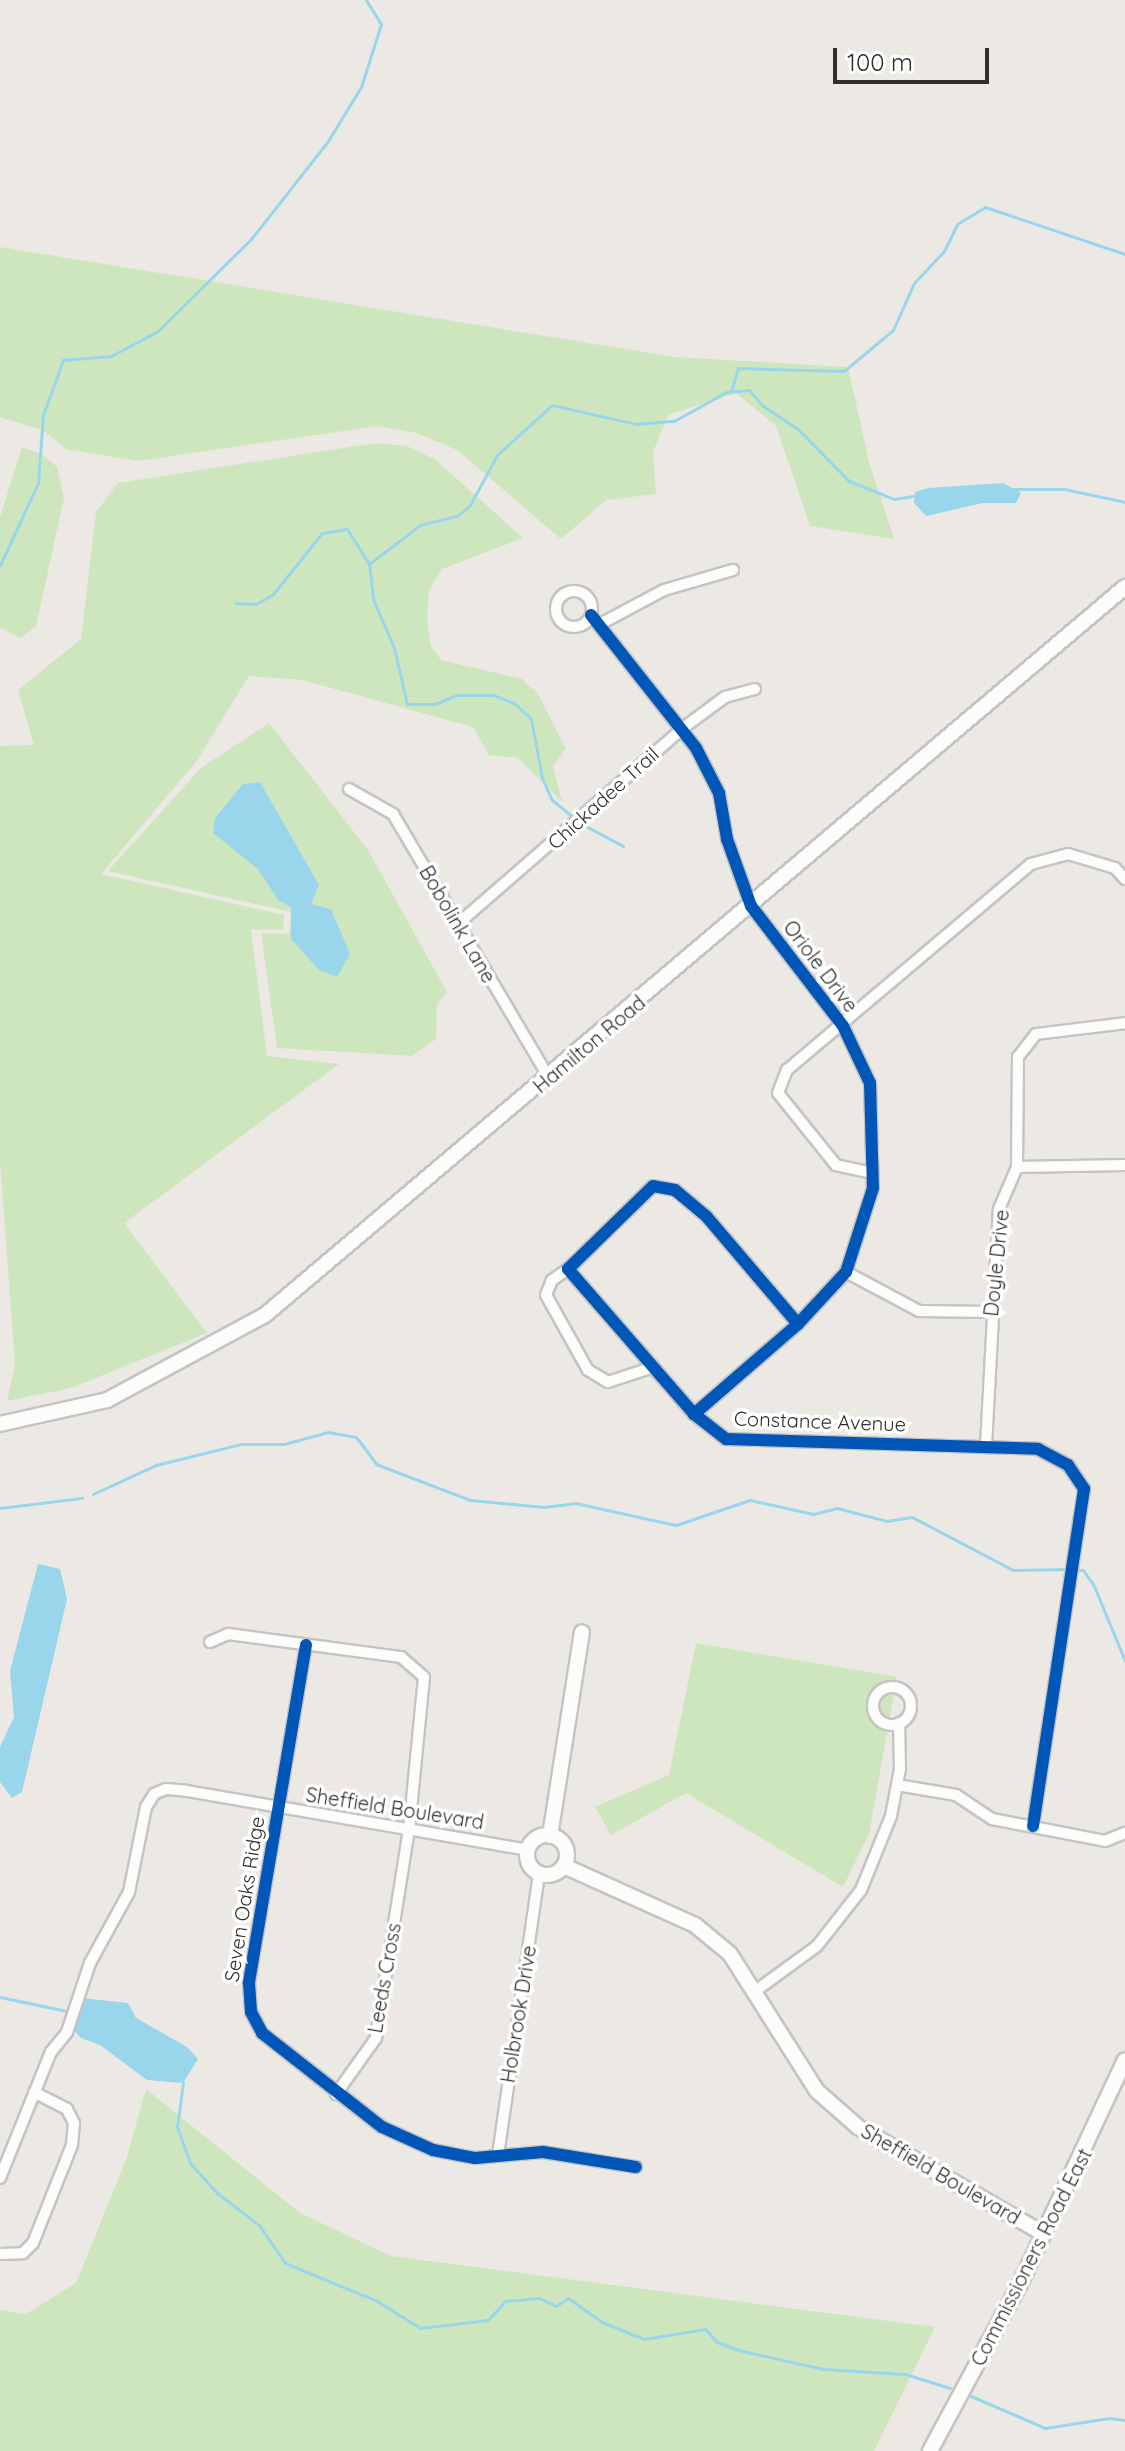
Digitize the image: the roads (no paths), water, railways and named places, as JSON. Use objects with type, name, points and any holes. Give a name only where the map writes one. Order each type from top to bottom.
[{"type":"main road","name":"Hamilton Road","points":[[3,1424],[107,1400],[265,1315],[549,1078],[1125,587]]},
{"type":"main road","points":[[550,1836],[582,1632]]},
{"type":"main road","points":[[550,1836],[564,1845],[564,1866],[550,1875],[539,1873],[531,1866],[528,1850],[539,1838],[550,1836]]},
{"type":"main road","name":"Sheffield Boulevard","points":[[564,1866],[695,1925],[730,1954],[817,2091],[858,2127],[1042,2233]]},
{"type":"main road","name":"Commissioners Road East","points":[[930,2451],[1042,2233],[1125,2060]]},
{"type":"street","points":[[602,623],[664,590],[733,570]]},
{"type":"street","name":"Oriole Drive","points":[[591,615],[602,623],[622,659],[683,728],[719,793],[727,839],[751,906],[843,1026],[870,1083],[873,1173],[846,1272],[798,1324],[694,1414]]},
{"type":"street","name":"Chickadee Trail","points":[[460,922],[683,728],[725,697],[755,689]]},
{"type":"street","name":"Bobolink Lane","points":[[349,789],[393,814],[460,922],[549,1078]]},
{"type":"street","points":[[873,1173],[836,1165],[778,1093],[787,1070],[843,1026],[1031,864],[1068,854],[1115,868],[1125,879]]},
{"type":"street","name":"Doyle Drive","points":[[986,1446],[990,1312],[999,1209],[1017,1167],[1018,1057],[1036,1034],[1125,1023]]},
{"type":"street","points":[[1017,1167],[1125,1165]]},
{"type":"street","points":[[654,1367],[608,1382],[588,1370],[546,1295],[552,1280],[568,1269],[653,1186],[675,1190],[706,1216],[798,1324]]},
{"type":"street","name":"Constance Avenue","points":[[568,1269],[694,1414],[726,1439],[1038,1449],[1068,1465],[1084,1489],[1033,1826]]},
{"type":"street","points":[[846,1272],[919,1311],[990,1312]]},
{"type":"street","points":[[210,1642],[228,1634],[306,1645]]},
{"type":"street","name":"Leeds Cross","points":[[306,1645],[401,1657],[424,1677],[409,1829],[376,2038],[336,2094]]},
{"type":"street","name":"Seven Oaks Ridge","points":[[306,1645],[249,1983],[251,2012],[262,2033],[382,2127],[433,2150],[475,2158],[543,2152],[636,2167]]},
{"type":"street","points":[[754,1992],[807,1956],[846,1913],[878,1858],[897,1785],[899,1723]]},
{"type":"street","points":[[897,1785],[956,1795],[992,1819],[1105,1841],[1125,1833]]},
{"type":"street","name":"Sheffield Boulevard","points":[[34,2092],[51,2052],[67,2032],[110,1921],[129,1892],[146,1807],[154,1794],[166,1789],[187,1791],[278,1810],[528,1850]]},
{"type":"street","name":"Holbrook Drive","points":[[498,2155],[539,1873]]},
{"type":"street","points":[[0,2178],[34,2092],[67,2109],[74,2123],[72,2145],[33,2243],[23,2253],[0,2254]]},
{"type":"water","points":[[1003,483],[1021,493],[1016,503],[983,503],[926,516],[914,503],[915,492],[928,488]]},
{"type":"water","points":[[260,782],[319,885],[311,904],[331,909],[350,954],[337,977],[319,970],[291,939],[291,907],[278,900],[258,869],[213,833],[215,818],[243,784]]},
{"type":"water","points":[[38,1564],[60,1569],[67,1599],[22,1792],[12,1798],[0,1782],[0,1747],[14,1717],[10,1671]]},
{"type":"water","points":[[82,1998],[128,2003],[136,2018],[187,2047],[198,2059],[183,2083],[147,2080],[100,2045],[81,2038],[70,2026]]},
{"type":"waterway","points":[[0,565],[38,483],[43,415],[63,360],[111,356],[158,331],[251,239],[328,141],[361,87],[381,24],[366,0]]},
{"type":"waterway","points":[[731,392],[738,368],[844,371],[893,330],[914,283],[944,251],[957,224],[985,207],[1125,254]]},
{"type":"waterway","points":[[369,564],[420,525],[457,516],[470,505],[497,455],[552,405],[636,424],[674,421],[726,392],[749,390],[763,406],[799,430],[849,481],[894,499],[913,496]]},
{"type":"waterway","points":[[1013,489],[1064,489],[1125,502]]},
{"type":"waterway","points":[[236,603],[256,604],[273,594],[322,533],[347,529],[369,564],[373,599],[394,648],[407,704],[435,704],[456,695],[493,695],[514,703],[531,719],[542,778],[552,800],[574,818]]},
{"type":"waterway","points":[[580,823],[623,846]]},
{"type":"waterway","points":[[93,1494],[156,1465],[241,1444],[284,1444],[328,1432],[356,1437],[376,1464],[470,1500],[544,1507],[575,1503],[676,1525],[750,1500],[813,1514],[837,1508],[887,1521],[912,1517],[1013,1570],[1068,1569]]},
{"type":"waterway","points":[[0,1508],[82,1498]]},
{"type":"waterway","points":[[1075,1570],[1083,1570],[1094,1586],[1125,1661]]},
{"type":"waterway","points":[[0,1997],[71,2012]]},
{"type":"waterway","points":[[183,2083],[177,2127],[190,2163],[217,2193],[259,2225],[285,2263],[377,2301],[420,2328],[488,2320],[505,2301],[539,2298],[556,2306],[568,2298],[602,2322],[644,2339],[705,2329],[717,2342],[742,2351],[823,2369],[905,2374],[950,2388]]},
{"type":"waterway","points":[[971,2396],[1045,2428],[1109,2418],[1125,2420]]}]
